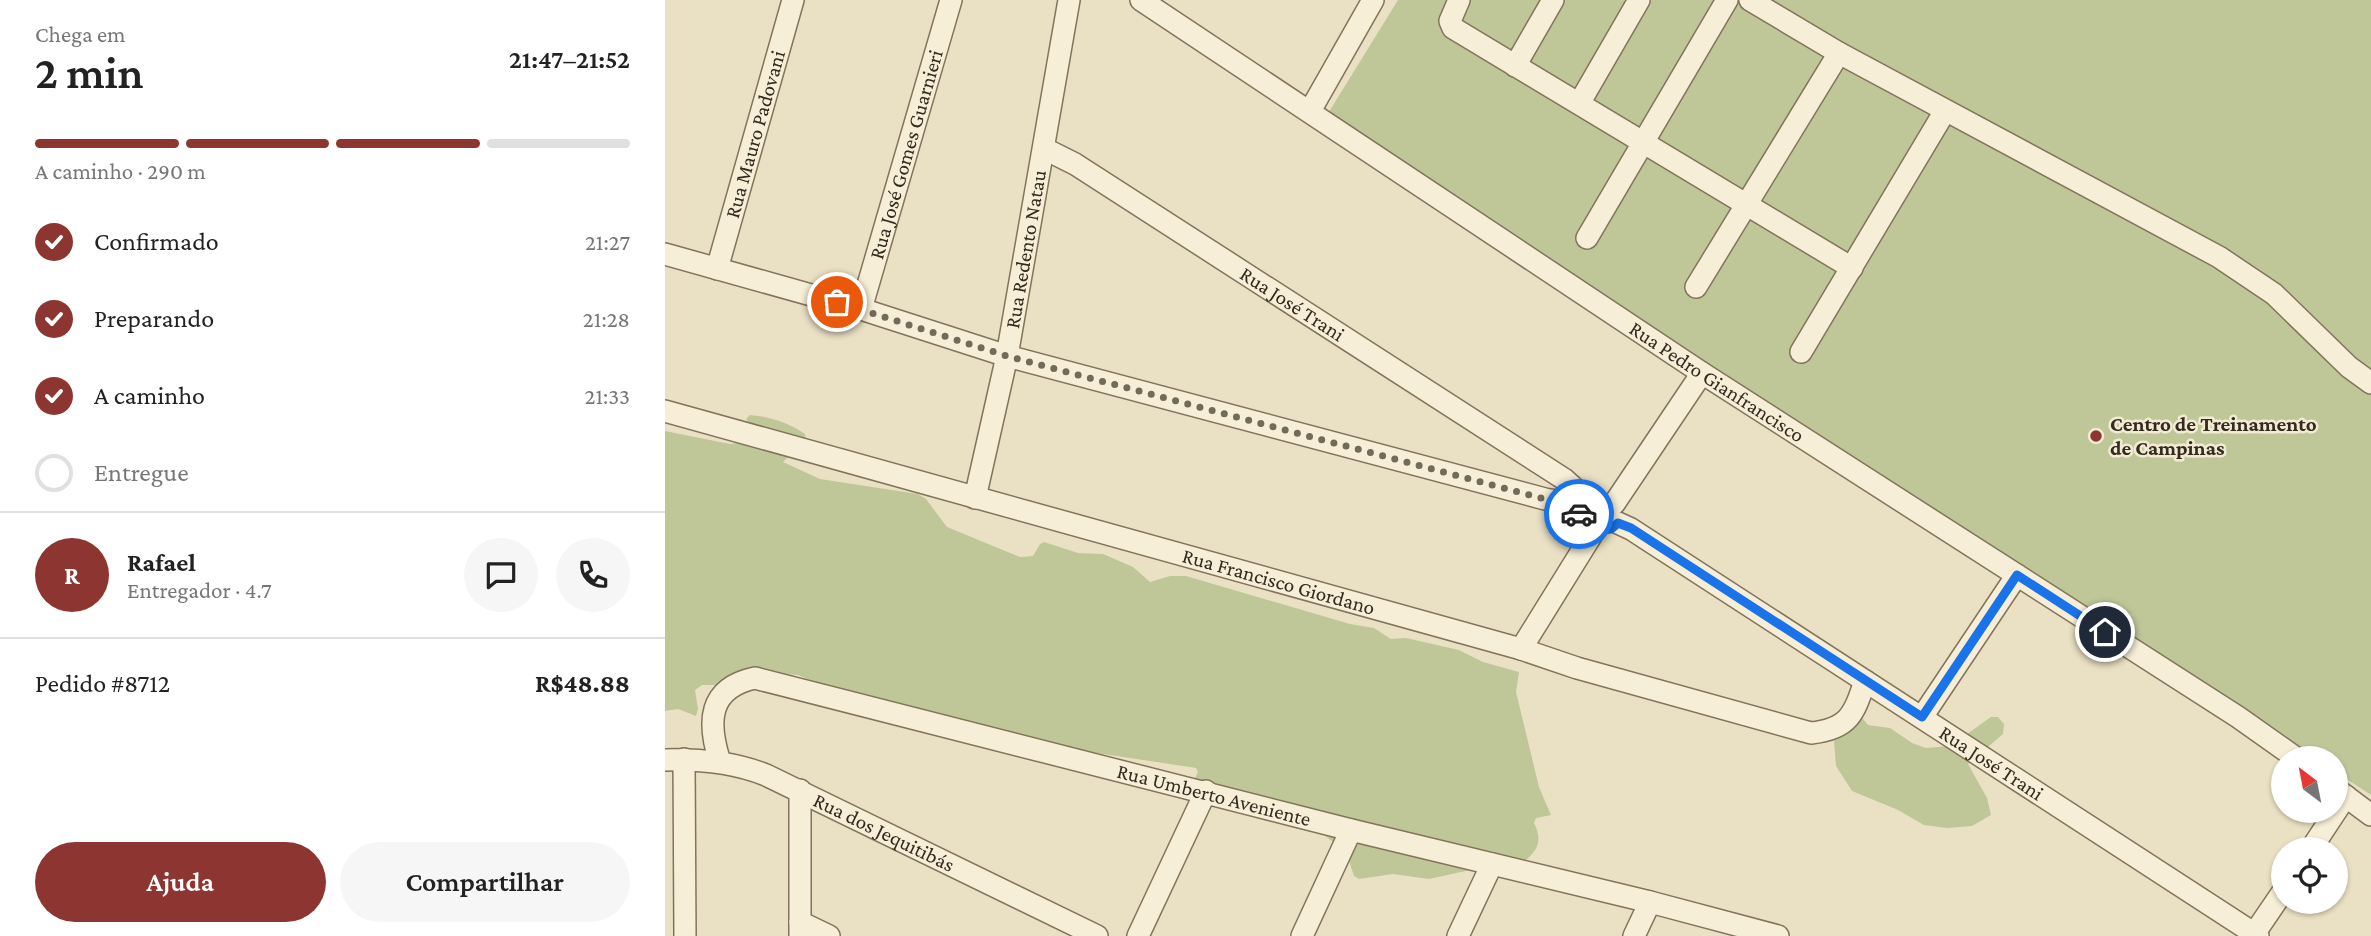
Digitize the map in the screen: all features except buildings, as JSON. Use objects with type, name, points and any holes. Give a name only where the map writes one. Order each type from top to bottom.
[{"type":"street","name":"Rua Mauro Padovani","points":[[717,269],[793,0]]},
{"type":"street","name":"Rua José Gomes Guarnieri","points":[[861,309],[951,0]]},
{"type":"street","name":"Rua Redento Natau","points":[[975,498],[1007,356],[1069,0]]},
{"type":"street","name":"Rua Pedro Gianfrancisco","points":[[1141,0],[1702,373],[2279,746]]},
{"type":"street","points":[[1310,111],[1373,0]]},
{"type":"street","points":[[1459,0],[1450,21],[1453,28],[1852,268]]},
{"type":"street","points":[[1515,66],[1553,0]]},
{"type":"street","points":[[1580,102],[1639,0]]},
{"type":"street","points":[[1587,238],[1727,0]]},
{"type":"street","points":[[1750,0],[1839,53],[2219,257],[2274,294],[2349,367],[2371,383]]},
{"type":"street","points":[[1696,287],[1839,53]]},
{"type":"street","points":[[1801,352],[1945,111]]},
{"type":"street","name":"Rua José Trani","points":[[1045,149],[1075,164],[1564,479],[1575,489],[1591,515]]},
{"type":"street","points":[[665,254],[861,309],[1007,356],[1545,499],[1591,515]]},
{"type":"street","points":[[1521,649],[1591,515],[1605,501],[1616,514],[1702,373]]},
{"type":"street","name":"Rua Francisco Giordano","points":[[665,411],[1521,649],[1577,668],[1811,733],[1832,731],[1852,715],[1865,681]]},
{"type":"street","points":[[1538,464],[1545,499]]},
{"type":"street","name":"Rua José Trani","points":[[1616,514],[1631,528],[2256,935]]},
{"type":"street","points":[[1922,717],[2017,575]]},
{"type":"street","name":"Rua Umberto Aveniente","points":[[720,762],[713,738],[714,710],[729,689],[738,682],[755,678],[1778,936]]},
{"type":"street","points":[[675,759],[685,936]]},
{"type":"street","name":"Rua dos Jequitibás","points":[[675,759],[747,767],[800,790],[1097,936]]},
{"type":"street","points":[[800,790],[800,929],[829,936]]},
{"type":"street","points":[[1138,936],[1206,792]]},
{"type":"street","points":[[2349,799],[2371,815]]},
{"type":"street","points":[[1302,936],[1351,830]]},
{"type":"street","points":[[1458,936],[1492,864]]},
{"type":"street","points":[[1634,936],[1650,902]]},
{"type":"street","points":[[2256,935],[2271,911]]},
{"type":"green space","name":"Centro de Treinamento de Campinas","points":[[1398,0],[2371,0],[2371,795],[2349,781],[2349,746],[2296,746],[1327,115]]},
{"type":"green space","points":[[750,415],[779,421],[805,434],[806,439],[783,462],[820,479],[918,494],[926,499],[947,527],[1020,557],[1033,556],[1044,542],[1078,553],[1103,554],[1133,567],[1150,582],[1170,576],[1186,576],[1350,624],[1374,628],[1391,639],[1406,638],[1459,650],[1483,662],[1519,672],[1516,692],[1539,787],[1551,815],[1536,818],[1534,823],[1538,844],[1535,850],[1514,869],[1493,865],[1429,879],[1393,874],[1359,879],[1354,876],[1346,852],[1324,835],[1255,818],[1219,797],[1194,803],[1180,798],[1175,789],[1195,778],[1198,772],[1196,768],[1077,750],[881,711],[798,675],[761,673],[721,685],[702,685],[695,690],[698,709],[696,716],[678,709],[665,711],[665,431],[730,444],[763,440],[746,419]]},
{"type":"green space","points":[[1991,717],[1998,717],[2004,724],[2003,734],[1968,764],[1987,798],[1991,815],[1972,826],[1947,828],[1924,825],[1898,810],[1852,791],[1836,766],[1834,741],[1843,718],[1863,719],[1868,725],[1890,728],[1912,743],[1926,748],[1950,746]]},
{"type":"way so far","points":[[837,302],[1007,356],[1545,499],[1579,514]]},
{"type":"place","name":"Centro de Treinamento de Campinas","points":[[2096,436]]},
{"type":"route","points":[[1579,514],[1590,519],[1598,530],[1607,531],[1618,523],[1631,528],[1922,717],[2017,575],[2105,632]]}]
